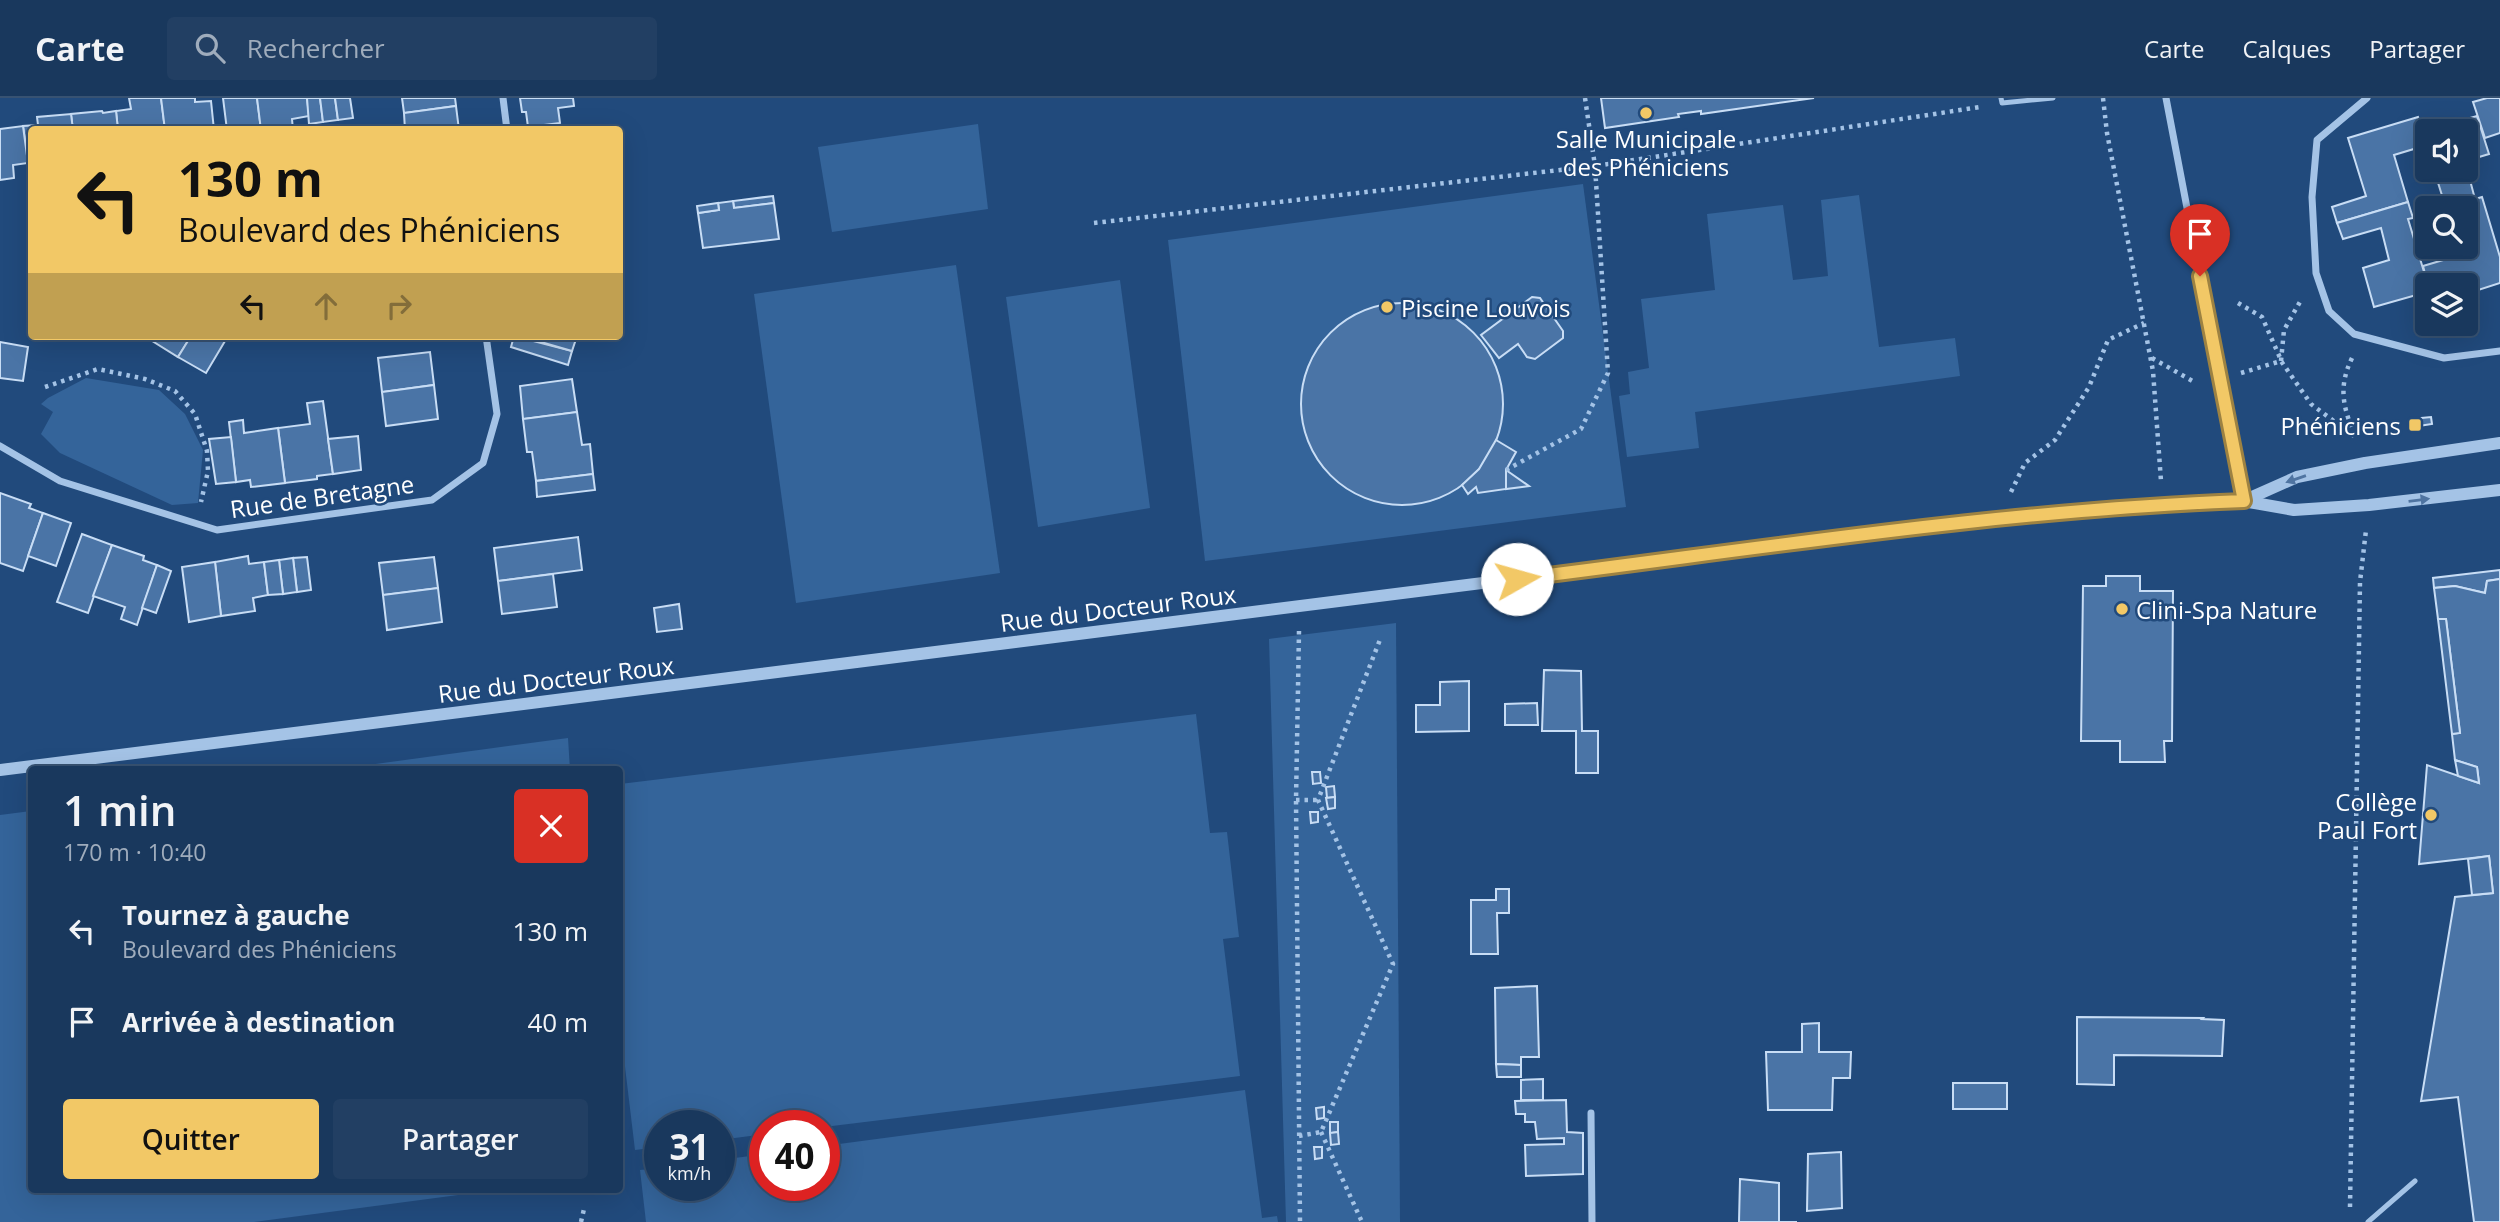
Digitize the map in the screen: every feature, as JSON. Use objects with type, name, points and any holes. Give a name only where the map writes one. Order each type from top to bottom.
[{"type":"street","points":[[503,98],[506,126]]},
{"type":"street","points":[[2166,98],[2244,501]]},
{"type":"street","points":[[2367,98],[2316,140],[2312,197],[2316,274],[2329,311],[2354,334],[2444,358],[2500,351]]},
{"type":"street","name":"Rue de Bretagne","points":[[0,446],[60,481],[216,530],[432,500],[483,463],[497,415],[487,340]]},
{"type":"street","name":"Rue du Docteur Roux","points":[[2244,501],[2297,477],[2358,464],[2500,443]]},
{"type":"street","name":"Rue du Docteur Roux","points":[[32,766],[1998,518],[2163,504],[2244,501],[2294,510],[2496,493]]},
{"type":"street","name":"Rue du Docteur Roux","points":[[0,770],[28,766]]},
{"type":"street","points":[[1591,1113],[1592,1222]]},
{"type":"lane","points":[[2001,101],[2053,98]]},
{"type":"lane","points":[[2368,1222],[2415,1181]]},
{"type":"path","points":[[1506,470],[1581,429],[1608,373],[1595,166],[1585,98]]},
{"type":"path","points":[[2103,98],[2107,133],[2151,358],[2163,504]]},
{"type":"path","points":[[1094,223],[1595,166],[2001,101]]},
{"type":"path","points":[[2281,361],[2284,330],[2316,274]]},
{"type":"path","points":[[2238,303],[2262,317],[2281,361],[2311,404],[2356,438]]},
{"type":"path","points":[[1998,518],[2025,463],[2055,440],[2089,387],[2108,340],[2144,323]]},
{"type":"path","points":[[2358,464],[2356,438],[2342,395],[2347,369],[2362,336]]},
{"type":"path","points":[[2151,358],[2197,384],[2281,361]]},
{"type":"path","points":[[45,387],[98,369],[145,379],[175,391],[195,414],[207,451],[208,471],[197,524]]},
{"type":"path","points":[[2350,1213],[2360,582],[2369,505]]},
{"type":"path","points":[[1300,606],[1296,800],[1300,1222]]},
{"type":"path","points":[[1363,1222],[1321,1132],[1393,964],[1318,800],[1381,636]]},
{"type":"path","points":[[1296,800],[1318,800]]},
{"type":"path","points":[[1299,1136],[1321,1132]]},
{"type":"path","points":[[581,1222],[583,1209]]},
{"type":"shaded area","points":[[978,124],[988,209],[832,232],[818,147]]},
{"type":"shaded area","name":"Piscine Louvois","points":[[1583,184],[1626,507],[1205,561],[1168,240]]},
{"type":"shaded area","points":[[1859,195],[1879,347],[1955,338],[1960,376],[1695,412],[1699,448],[1627,457],[1619,396],[1630,394],[1628,372],[1649,368],[1641,299],[1715,290],[1707,214],[1783,205],[1793,280],[1828,276],[1821,200]]},
{"type":"shaded area","points":[[956,265],[1000,573],[796,603],[754,294]]},
{"type":"shaded area","points":[[1120,280],[1150,508],[1038,527],[1006,297]]},
{"type":"shaded area","points":[[86,378],[159,390],[185,414],[203,450],[198,503],[172,505],[60,453],[41,434],[53,412],[41,404]]},
{"type":"shaded area","points":[[1396,623],[1400,1222],[1286,1222],[1269,639]]},
{"type":"shaded area","points":[[1196,714],[1210,833],[1227,832],[1239,937],[1223,939],[1240,1076],[840,1125],[840,1110],[749,1110],[749,1136],[735,1138],[735,1110],[644,1110],[644,1149],[635,1150],[623,1050],[623,784]]},
{"type":"shaded area","points":[[568,738],[570,766],[361,766]]},
{"type":"shaded area","points":[[28,811],[28,1193],[473,1193],[254,1222],[0,1222],[0,815]]},
{"type":"shaded area","points":[[1245,1090],[1262,1218],[1277,1216],[1278,1222],[646,1222],[640,1170],[644,1170],[644,1201],[735,1201],[735,1158],[749,1156],[749,1201],[840,1201],[840,1144]]},
{"type":"building","points":[[129,98],[161,98],[164,126],[118,126],[116,111],[131,109]]},
{"type":"building","points":[[161,98],[211,101],[214,126],[164,126]]},
{"type":"building","points":[[223,98],[257,98],[260,126],[226,126]]},
{"type":"building","points":[[257,98],[307,98],[309,116],[292,119],[293,126],[260,126]]},
{"type":"building","points":[[307,98],[320,98],[323,122],[309,124]]},
{"type":"building","points":[[320,98],[335,98],[338,120],[323,122]]},
{"type":"building","points":[[335,98],[350,98],[353,118],[338,120]]},
{"type":"building","points":[[402,98],[455,98],[456,106],[404,113]]},
{"type":"building","points":[[520,98],[573,98],[574,106],[558,108],[560,123],[528,126],[526,112],[522,112]]},
{"type":"building","name":"Salle Municipale des Phéniciens","points":[[1601,98],[1814,98],[1701,114],[1701,111],[1678,114],[1679,117],[1605,128]]},
{"type":"building","points":[[2500,98],[2500,133],[2485,138],[2473,102]]},
{"type":"building","points":[[456,106],[458,126],[405,126],[404,113]]},
{"type":"building","points":[[116,111],[118,126],[72,126],[71,114]]},
{"type":"building","points":[[71,114],[72,126],[28,126],[28,163],[23,126],[38,125],[37,117]]},
{"type":"building","points":[[2418,117],[2415,119],[2415,149],[2394,155],[2408,202],[2337,223],[2332,207],[2366,196],[2348,138]]},
{"type":"building","points":[[2478,119],[2489,154],[2478,157]]},
{"type":"building","points":[[23,126],[28,163],[13,165],[14,178],[0,180],[0,129]]},
{"type":"building","points":[[2438,182],[2470,182],[2474,196],[2442,196]]},
{"type":"building","points":[[773,196],[774,203],[734,208],[733,201]]},
{"type":"building","points":[[2482,197],[2500,257],[2500,283],[2478,290],[2478,273],[2425,273],[2423,266],[2447,259],[2478,259],[2478,198]]},
{"type":"building","points":[[733,201],[734,208],[774,203],[779,239],[703,248],[698,213],[719,210],[718,203]]},
{"type":"building","points":[[2408,202],[2413,218],[2408,219],[2415,242],[2415,259],[2420,259],[2424,273],[2415,273],[2415,295],[2374,307],[2363,268],[2389,260],[2381,228],[2343,239],[2337,223]]},
{"type":"building","points":[[718,203],[719,210],[698,213],[697,206]]},
{"type":"building","points":[[1532,297],[1540,298],[1563,331],[1563,338],[1535,359],[1527,357],[1518,344],[1499,358],[1481,335]]},
{"type":"building","points":[[1402,303],[1441,311],[1458,320],[1473,333],[1486,348],[1495,365],[1503,404],[1495,443],[1486,460],[1473,475],[1458,488],[1441,497],[1402,505],[1363,497],[1346,488],[1331,475],[1318,460],[1309,443],[1301,404],[1309,365],[1318,348],[1331,333],[1346,320],[1363,311]]},
{"type":"building","points":[[151,340],[189,340],[178,357]]},
{"type":"building","points":[[189,340],[226,340],[206,373],[178,357]]},
{"type":"building","points":[[513,340],[529,340],[572,351],[568,365],[511,347]]},
{"type":"building","points":[[534,340],[576,340],[572,351]]},
{"type":"building","points":[[0,342],[28,347],[23,381],[0,378]]},
{"type":"building","points":[[430,352],[434,385],[382,392],[378,358]]},
{"type":"building","points":[[572,379],[577,412],[523,419],[520,386]]},
{"type":"building","points":[[434,385],[438,419],[386,426],[382,392]]},
{"type":"building","points":[[323,401],[333,474],[285,483],[278,428],[310,424],[307,403]]},
{"type":"building","points":[[577,412],[582,445],[590,444],[593,474],[536,481],[532,452],[527,452],[523,419]]},
{"type":"building","points":[[2431,417],[2432,424],[2412,427],[2411,419]]},
{"type":"building","points":[[243,420],[244,433],[278,428],[285,483],[251,487],[250,480],[236,482],[229,422]]},
{"type":"building","points":[[358,436],[361,470],[333,474],[328,439]]},
{"type":"building","points":[[231,437],[236,482],[216,484],[209,439]]},
{"type":"building","points":[[1496,440],[1516,452],[1506,470],[1506,489],[1478,493],[1476,487],[1468,494],[1462,485],[1479,469]]},
{"type":"building","points":[[1506,470],[1529,486],[1506,489]]},
{"type":"building","points":[[593,474],[595,490],[537,497],[536,481]]},
{"type":"building","points":[[0,493],[31,504],[29,508],[43,513],[23,571],[0,563]]},
{"type":"building","points":[[43,513],[71,523],[56,566],[28,556]]},
{"type":"building","points":[[82,534],[112,545],[88,613],[57,602]]},
{"type":"building","points":[[578,537],[582,570],[498,581],[494,548]]},
{"type":"building","points":[[112,545],[144,556],[143,560],[157,565],[137,625],[121,619],[125,607],[93,596]]},
{"type":"building","points":[[248,556],[249,564],[264,562],[268,595],[253,598],[255,611],[221,616],[215,562]]},
{"type":"building","points":[[307,557],[311,590],[297,592],[293,558]]},
{"type":"building","points":[[434,557],[438,588],[383,595],[379,563]]},
{"type":"building","points":[[293,558],[297,592],[283,594],[279,560]]},
{"type":"building","points":[[279,560],[283,594],[268,595],[264,562]]},
{"type":"building","points":[[215,562],[221,616],[189,622],[182,567]]},
{"type":"building","points":[[157,565],[171,571],[156,613],[142,608]]},
{"type":"building","points":[[2500,570],[2500,579],[2487,581],[2485,593],[2455,586],[2434,588],[2433,578]]},
{"type":"building","points":[[553,574],[557,607],[502,614],[498,581]]},
{"type":"building","points":[[2106,576],[2140,576],[2140,591],[2173,591],[2172,741],[2164,741],[2165,762],[2120,762],[2120,741],[2081,741],[2083,586],[2106,586]]},
{"type":"building","points":[[2500,579],[2500,1222],[2474,1222],[2458,1097],[2421,1101],[2455,897],[2493,893],[2489,856],[2419,864],[2427,765],[2479,783],[2477,767],[2455,760],[2452,734],[2460,733],[2446,619],[2438,619],[2434,588],[2455,586],[2485,593],[2487,581]]},
{"type":"building","points":[[438,588],[442,622],[387,630],[383,595]]},
{"type":"building","points":[[679,604],[682,629],[657,632],[654,608]]},
{"type":"building","points":[[2438,619],[2446,619],[2460,733],[2452,734]]},
{"type":"building","points":[[1544,670],[1581,671],[1582,731],[1598,731],[1598,773],[1576,773],[1576,731],[1542,731]]},
{"type":"building","points":[[1469,681],[1469,731],[1416,732],[1416,705],[1440,705],[1440,682]]},
{"type":"building","points":[[1537,703],[1538,725],[1505,725],[1505,704]]},
{"type":"building","points":[[2455,760],[2477,767],[2479,783],[2458,776]]},
{"type":"building","points":[[1312,772],[1320,772],[1321,783],[1313,784]]},
{"type":"building","points":[[1334,786],[1335,797],[1327,798],[1326,787]]},
{"type":"building","points":[[1335,797],[1335,808],[1328,809],[1326,798]]},
{"type":"building","points":[[1310,812],[1318,812],[1318,822],[1311,823]]},
{"type":"building","points":[[2489,856],[2493,893],[2472,895],[2468,859]]},
{"type":"building","points":[[1496,889],[1509,889],[1509,913],[1497,913],[1498,954],[1471,954],[1471,900],[1496,900]]},
{"type":"building","points":[[1537,986],[1539,1057],[1521,1057],[1521,1065],[1496,1064],[1495,988]]},
{"type":"building","points":[[2077,1017],[2224,1020],[2222,1056],[2114,1055],[2114,1085],[2077,1084]]},
{"type":"building","points":[[1819,1023],[1819,1052],[1851,1052],[1850,1078],[1833,1078],[1832,1110],[1768,1110],[1766,1052],[1802,1052],[1802,1024]]},
{"type":"building","points":[[1496,1064],[1521,1065],[1521,1077],[1497,1077]]},
{"type":"building","points":[[1543,1079],[1543,1100],[1521,1100],[1521,1080]]},
{"type":"building","points":[[1953,1083],[2007,1083],[2007,1109],[1953,1109]]},
{"type":"building","points":[[1566,1100],[1567,1132],[1583,1133],[1583,1174],[1526,1176],[1525,1145],[1564,1144],[1564,1138],[1537,1139],[1535,1122],[1525,1122],[1525,1114],[1516,1114],[1515,1101]]},
{"type":"building","points":[[1324,1107],[1324,1118],[1317,1119],[1316,1108]]},
{"type":"building","points":[[1330,1122],[1338,1122],[1338,1132],[1330,1133]]},
{"type":"building","points":[[1338,1132],[1339,1144],[1331,1145],[1330,1133]]},
{"type":"building","points":[[1314,1147],[1322,1147],[1322,1158],[1315,1159]]},
{"type":"building","points":[[1841,1152],[1842,1208],[1807,1211],[1808,1154]]},
{"type":"building","points":[[1740,1179],[1779,1183],[1779,1222],[1739,1222]]},
{"type":"place","name":"Salle Municipale des Phéniciens","points":[[1646,113]]},
{"type":"place","name":"Piscine Louvois","points":[[1387,307]]},
{"type":"place","name":"Phéniciens","points":[[2415,425]]},
{"type":"place","name":"Clini-Spa Nature","points":[[2122,609]]},
{"type":"place","name":"Collège Paul Fort","points":[[2431,815]]},
{"type":"route","points":[[1517,579],[1998,518],[2163,504],[2244,501],[2200,276]]}]
